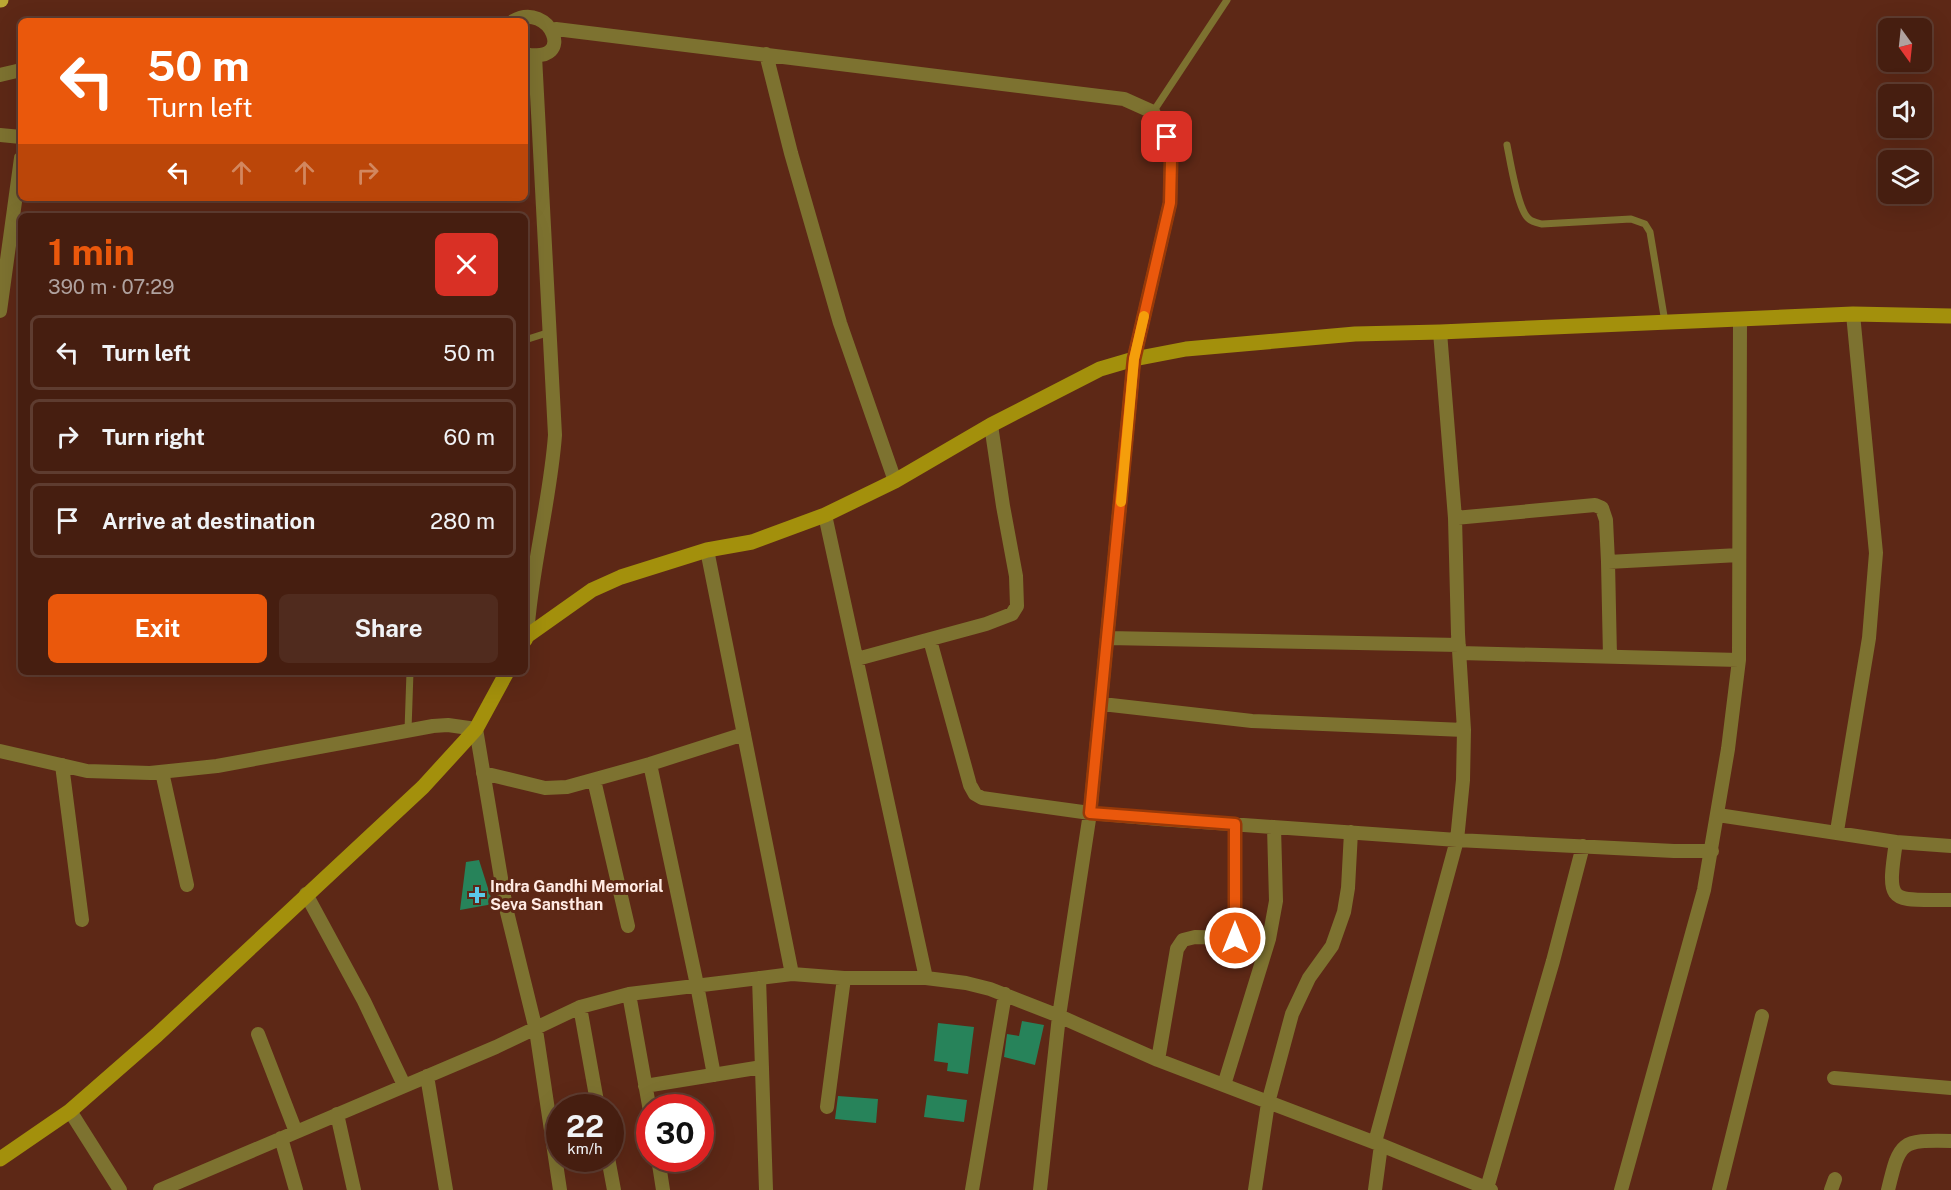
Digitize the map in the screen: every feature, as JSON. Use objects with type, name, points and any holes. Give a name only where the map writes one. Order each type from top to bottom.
[{"type":"street","points":[[517,18],[534,5],[550,18],[556,29],[553,42],[545,51],[530,55],[555,435],[552,471],[532,580],[528,619]]},
{"type":"street","points":[[556,29],[1124,99],[1153,112],[1167,137],[1171,161],[1170,203],[1134,359],[1090,813],[1059,1016],[1040,1190]]},
{"type":"street","points":[[766,54],[791,153],[840,323],[895,481]]},
{"type":"street","points":[[0,75],[18,71]]},
{"type":"street","points":[[0,135],[18,137]]},
{"type":"street","points":[[0,311],[5,243],[18,174]]},
{"type":"street","points":[[528,637],[591,590],[621,577],[707,550],[752,542],[825,515],[895,481],[991,425],[1100,369],[1134,359],[1186,350],[1355,334],[1440,333],[1853,314],[1951,316]]},
{"type":"street","points":[[1837,831],[1869,638],[1876,553],[1853,314]]},
{"type":"street","points":[[1621,1190],[1704,890],[1728,749],[1739,660],[1740,319]]},
{"type":"street","points":[[1375,1190],[1378,1143],[1457,840],[1463,780],[1464,730],[1455,518],[1440,333]]},
{"type":"street","points":[[857,659],[987,624],[1012,614],[1017,606],[1016,576],[991,425]]},
{"type":"street","points":[[1455,518],[1595,505],[1602,508],[1606,520],[1610,657]]},
{"type":"street","points":[[825,515],[926,978]]},
{"type":"street","points":[[707,550],[792,974]]},
{"type":"street","points":[[1608,562],[1739,555]]},
{"type":"street","points":[[1108,638],[1739,660]]},
{"type":"street","points":[[930,640],[970,785],[975,794],[982,798],[1090,813],[1274,827],[1457,840],[1712,851]]},
{"type":"street","points":[[0,1159],[70,1111],[157,1035],[423,787],[476,729],[505,675]]},
{"type":"street","points":[[1102,704],[1252,721],[1464,730]]},
{"type":"street","points":[[0,751],[87,771],[150,773],[217,766],[408,730],[448,725],[476,729]]},
{"type":"street","points":[[476,729],[506,908],[536,1030],[560,1190]]},
{"type":"street","points":[[483,773],[544,788],[567,787],[744,734]]},
{"type":"street","points":[[650,764],[714,1075]]},
{"type":"street","points":[[62,765],[82,920]]},
{"type":"street","points":[[162,772],[187,885]]},
{"type":"street","points":[[594,780],[628,926]]},
{"type":"street","points":[[1718,815],[1837,831],[1896,842],[1951,846]]},
{"type":"street","points":[[1235,824],[1235,938]]},
{"type":"street","points":[[1224,1085],[1269,939],[1276,901],[1274,827]]},
{"type":"street","points":[[1255,1190],[1268,1103],[1292,1014],[1309,978],[1332,946],[1344,912],[1348,888],[1351,832]]},
{"type":"street","points":[[1896,842],[1890,878],[1893,890],[1898,897],[1906,900],[1951,900]]},
{"type":"street","points":[[160,1190],[536,1030],[580,1007],[629,994],[792,974],[844,978],[926,978],[966,983],[1005,994],[1158,1060],[1378,1143],[1489,1189],[1583,846]]},
{"type":"street","points":[[306,894],[364,1001],[404,1085]]},
{"type":"street","points":[[1158,1060],[1177,949],[1183,940],[1196,937],[1269,939]]},
{"type":"street","points":[[759,978],[766,1190]]},
{"type":"street","points":[[827,1107],[844,978]]},
{"type":"street","points":[[629,994],[647,1094]]},
{"type":"street","points":[[972,1190],[1005,994]]},
{"type":"street","points":[[580,1007],[596,1094]]},
{"type":"street","points":[[1719,1190],[1762,1017]]},
{"type":"street","points":[[258,1034],[296,1132]]},
{"type":"street","points":[[645,1086],[762,1067]]},
{"type":"street","points":[[427,1076],[446,1190]]},
{"type":"street","points":[[1834,1078],[1951,1088]]},
{"type":"street","points":[[70,1111],[120,1190]]},
{"type":"street","points":[[337,1114],[354,1190]]},
{"type":"street","points":[[281,1138],[296,1190]]},
{"type":"street","points":[[1888,1190],[1896,1155],[1905,1145],[1920,1140],[1951,1142]]},
{"type":"street","points":[[611,1172],[614,1190]]},
{"type":"street","points":[[660,1172],[663,1190]]},
{"type":"lane","points":[[1153,112],[1227,0]]},
{"type":"lane","points":[[1507,145],[1524,213],[1530,221],[1542,224],[1631,219],[1645,224],[1650,232],[1665,322]]},
{"type":"lane","points":[[528,339],[550,332]]},
{"type":"lane","points":[[408,730],[410,675]]},
{"type":"building","points":[[479,860],[493,904],[460,910],[466,862]]},
{"type":"building","points":[[1022,1021],[1044,1025],[1035,1065],[1004,1057],[1007,1034],[1019,1036]]},
{"type":"building","points":[[938,1023],[974,1027],[968,1074],[947,1071],[948,1063],[934,1061]]},
{"type":"building","points":[[927,1095],[967,1100],[964,1122],[924,1117]]},
{"type":"building","points":[[838,1096],[878,1099],[876,1123],[835,1119]]},
{"type":"slow traffic","points":[[1121,502],[1134,359],[1144,316]]},
{"type":"place","name":"Indra Gandhi Memorial Seva Sansthan","points":[[477,895]]},
{"type":"route","points":[[1167,137],[1171,161],[1170,203],[1134,359],[1090,813],[1235,824],[1235,938]]}]
